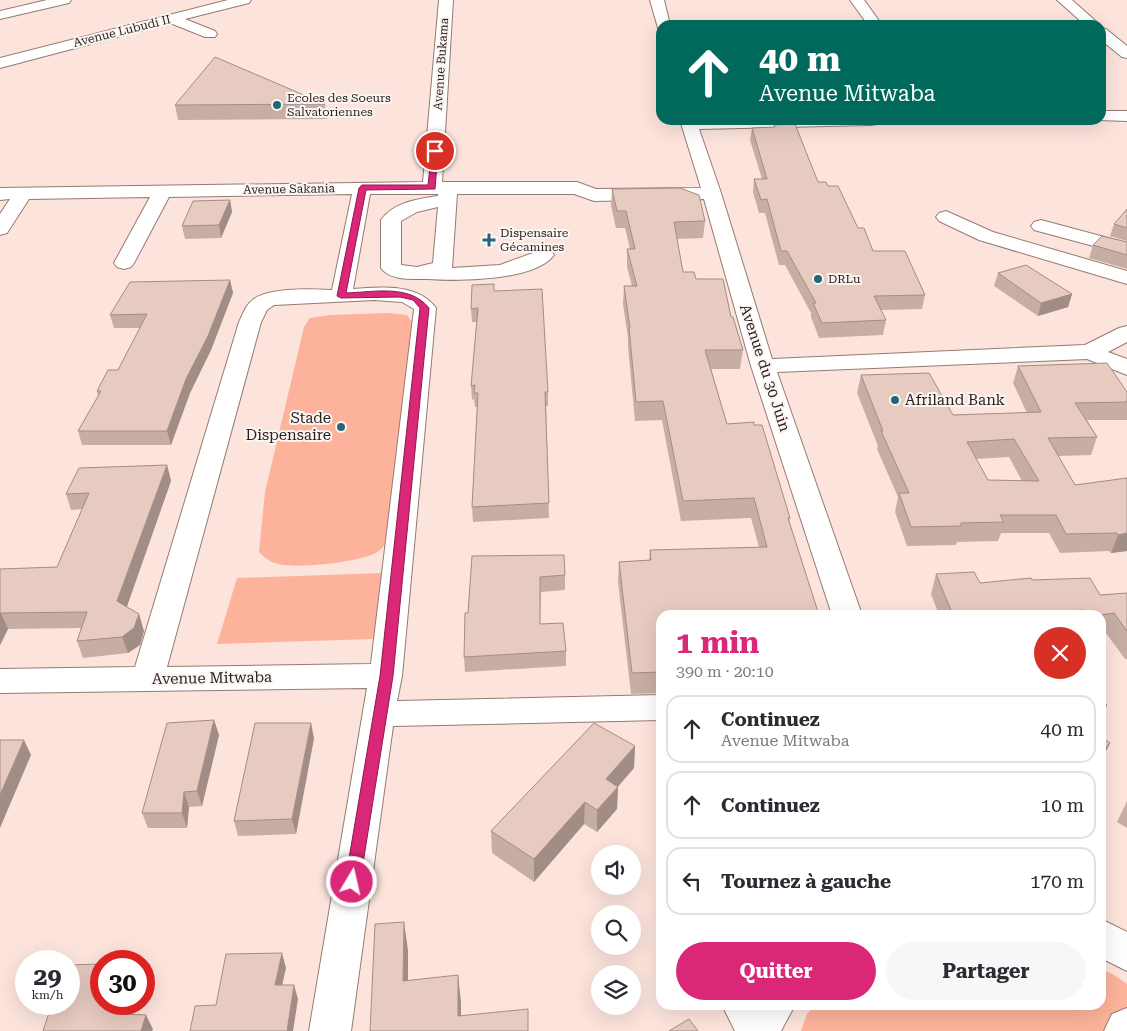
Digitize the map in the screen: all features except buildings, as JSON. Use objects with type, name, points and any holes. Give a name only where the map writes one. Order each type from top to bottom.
[{"type":"main road","points":[[0,15],[64,0]]},
{"type":"main road","name":"Avenue Lubudi II","points":[[0,63],[171,19],[216,3],[244,0]]},
{"type":"main road","points":[[657,0],[662,20]]},
{"type":"main road","points":[[857,0],[871,20]]},
{"type":"main road","points":[[1064,0],[1087,20]]},
{"type":"main road","name":"Avenue Bukama","points":[[428,273],[443,266],[445,261],[442,3]]},
{"type":"main road","points":[[171,19],[210,34]]},
{"type":"main road","points":[[1106,36],[1127,54]]},
{"type":"main road","points":[[1106,116],[1127,116]]},
{"type":"main road","name":"Avenue du 30 Juin","points":[[689,125],[709,185],[763,366],[845,610]]},
{"type":"main road","name":"Avenue Sakania","points":[[0,194],[362,188],[443,192],[577,188],[594,195],[709,185]]},
{"type":"main road","points":[[341,296],[362,188]]},
{"type":"main road","points":[[124,263],[163,191]]},
{"type":"main road","points":[[443,192],[397,214],[392,220],[391,268],[400,272],[450,274],[498,270],[522,265],[544,255]]},
{"type":"main road","points":[[0,229],[23,194]]},
{"type":"main road","points":[[946,217],[986,236],[1127,278]]},
{"type":"main road","points":[[1041,226],[1127,249]]},
{"type":"main road","points":[[147,680],[250,322],[262,302],[274,299],[400,294],[416,298],[425,308],[386,676],[378,714],[330,1031]]},
{"type":"main road","points":[[763,366],[1090,352],[1127,333]]},
{"type":"main road","points":[[1090,352],[1127,368]]},
{"type":"main road","name":"Avenue Mitwaba","points":[[0,682],[386,676]]},
{"type":"main road","points":[[378,714],[656,708]]},
{"type":"main road","points":[[1106,940],[1127,953]]},
{"type":"main road","points":[[745,1010],[758,1031],[773,1010]]},
{"type":"shaded area","name":"Stade Dispensaire","points":[[388,313],[407,315],[414,325],[388,537],[384,546],[373,554],[347,561],[300,566],[272,562],[259,552],[265,492],[304,327],[310,318],[330,315]]},
{"type":"shaded area","points":[[383,573],[373,639],[217,644],[237,578]]},
{"type":"shaded area","points":[[1106,971],[1127,984],[1127,1031],[801,1031],[807,1014],[811,1010],[1106,1010]]},
{"type":"place","name":"Ecoles des Soeurs Salvatoriennes","points":[[277,105]]},
{"type":"place","name":"Dispensaire Gécamines","points":[[489,240]]},
{"type":"place","name":"DRLu","points":[[818,279]]},
{"type":"place","name":"Afriland Bank","points":[[895,400]]},
{"type":"place","name":"Stade Dispensaire","points":[[341,427]]},
{"type":"route","points":[[352,882],[378,714],[386,676],[425,308],[416,298],[400,294],[341,296],[362,188],[432,187],[435,151]]}]
